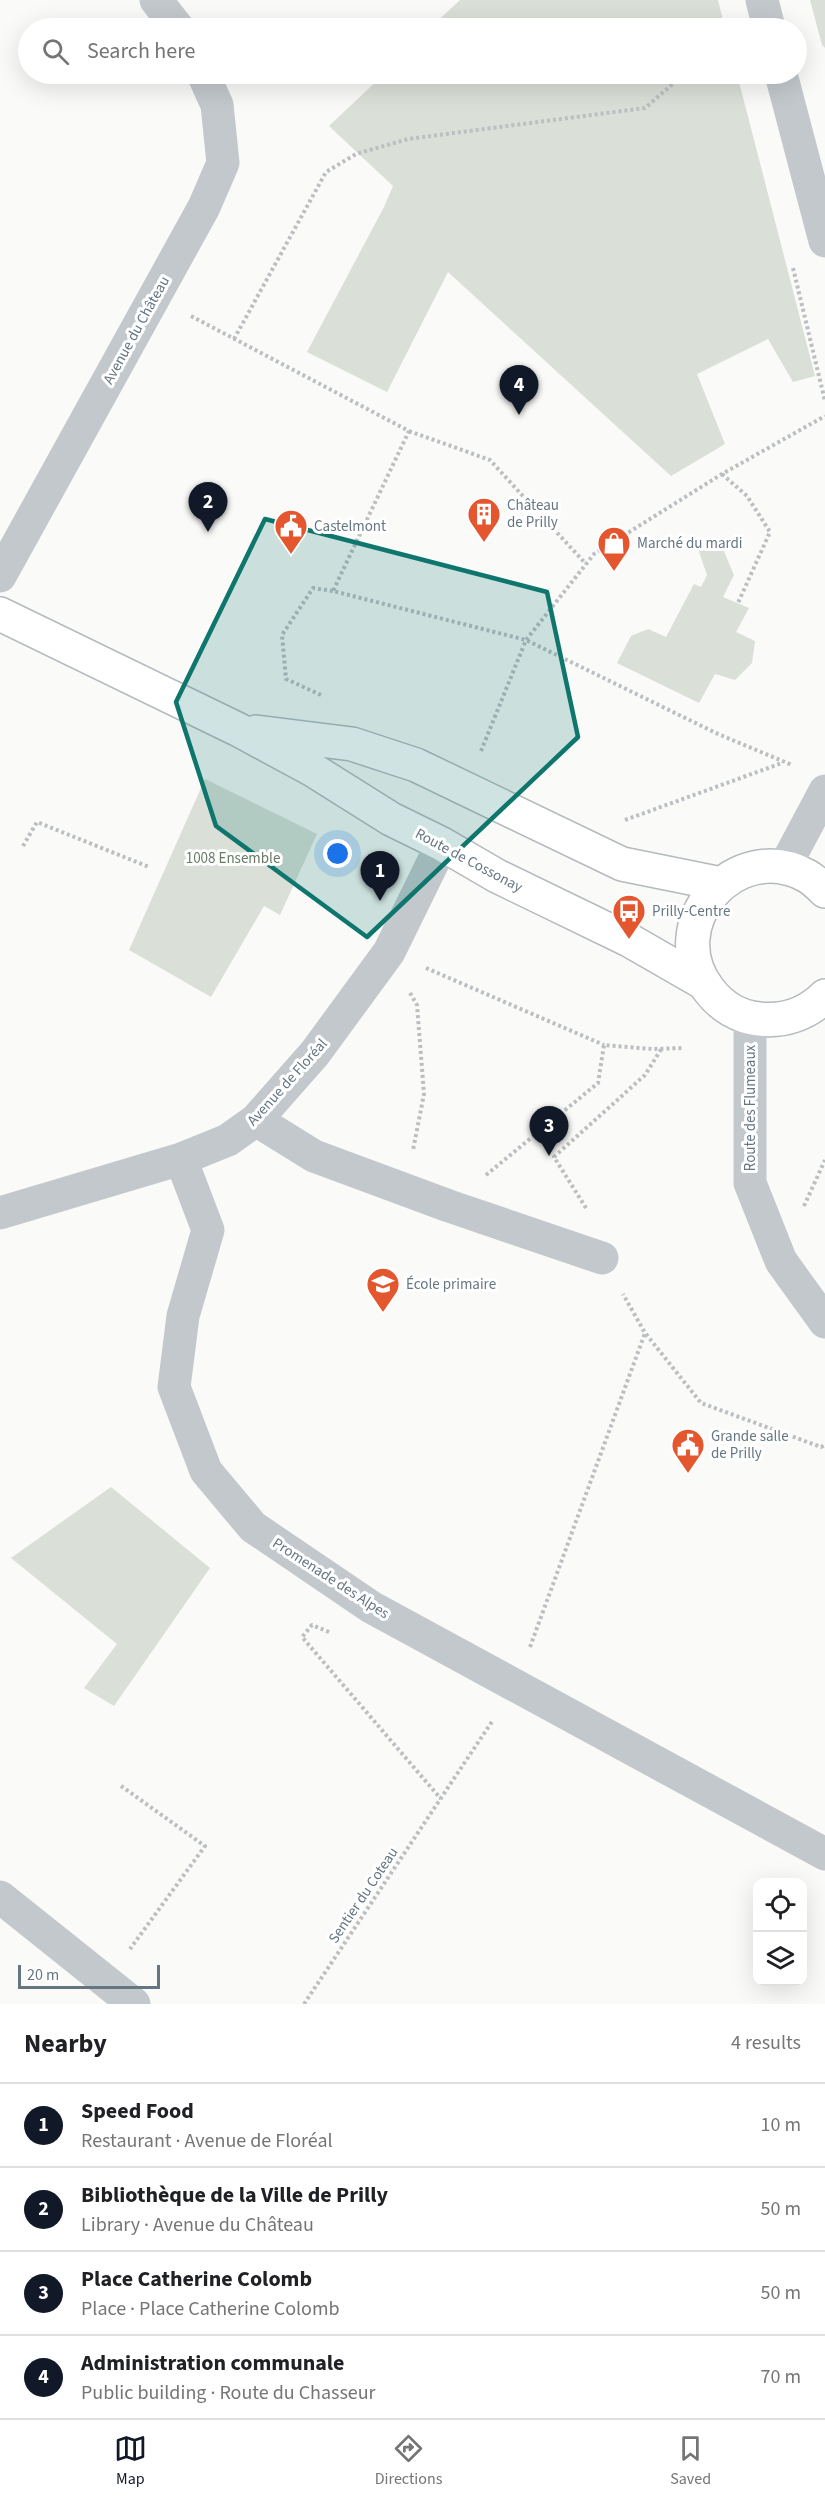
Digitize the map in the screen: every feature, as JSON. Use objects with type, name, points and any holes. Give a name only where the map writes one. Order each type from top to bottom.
[{"type":"main road","name":"Route de Cossonay","points":[[3,623],[239,730],[313,770],[391,819],[442,844],[497,876],[629,940],[702,982]]},
{"type":"main road","name":"Route de Cossonay","points":[[239,730],[352,744],[416,765],[622,864],[721,884]]},
{"type":"main road","points":[[825,891],[808,876],[784,868],[762,867],[740,873],[721,884],[706,900],[696,920],[692,940],[694,962],[702,982],[715,998],[731,1011],[750,1018],[774,1021],[796,1016],[817,1004],[825,996]]},
{"type":"street","points":[[156,0],[170,18]]},
{"type":"street","points":[[762,0],[767,18]]},
{"type":"street","name":"Avenue du Château","points":[[0,576],[204,207],[223,163],[217,105],[208,84]]},
{"type":"street","points":[[784,84],[825,241]]},
{"type":"street","points":[[784,868],[825,791]]},
{"type":"street","name":"Avenue de Floréal","points":[[0,1213],[181,1159],[228,1140],[256,1120],[315,1053],[389,952],[442,844]]},
{"type":"street","name":"Route des Flumeaux","points":[[750,1018],[750,1183],[781,1261],[825,1322]]},
{"type":"street","points":[[256,1120],[314,1156],[449,1206],[602,1258]]},
{"type":"street","name":"Promenade des Alpes","points":[[181,1159],[208,1230],[183,1316],[174,1387],[206,1471],[253,1527],[508,1697],[825,1854]]},
{"type":"street","points":[[0,1897],[134,2004]]},
{"type":"path","points":[[234,339],[326,172],[356,154],[408,139],[645,108],[673,84]]},
{"type":"path","points":[[155,297],[409,431],[490,460],[532,506]]},
{"type":"path","points":[[480,755],[526,640],[594,554],[722,474],[825,416]]},
{"type":"path","points":[[333,591],[409,431]]},
{"type":"path","points":[[722,474],[747,496],[770,532],[738,603]]},
{"type":"path","points":[[549,524],[586,564]]},
{"type":"path","points":[[325,698],[286,678],[282,634],[313,588],[333,591],[526,640],[718,734],[783,763],[799,766]]},
{"type":"path","points":[[622,821],[783,763]]},
{"type":"path","points":[[23,846],[38,822],[149,867]]},
{"type":"path","points":[[389,952],[604,1045],[684,1048]]},
{"type":"path","points":[[389,952],[417,1005],[424,1094],[406,1189]]},
{"type":"path","points":[[449,1206],[598,1083],[604,1045]]},
{"type":"path","points":[[662,1048],[645,1075],[554,1157],[594,1222],[602,1258],[645,1333],[701,1403],[823,1446],[825,1451]]},
{"type":"path","points":[[800,1216],[825,1160]]},
{"type":"path","name":"Sentier du Coteau","points":[[304,2004],[508,1697],[645,1333]]},
{"type":"path","points":[[334,1634],[312,1625],[302,1637],[441,1799]]},
{"type":"path","points":[[106,1983],[205,1846],[121,1786]]},
{"type":"highlighted area","points":[[265,519],[547,592],[578,737],[367,937],[216,826],[176,702]]},
{"type":"green space","points":[[460,0],[718,0],[722,18],[441,18]]},
{"type":"green space","points":[[810,0],[825,0],[825,48],[822,45]]},
{"type":"green space","points":[[373,84],[740,84],[815,376],[793,382],[768,339],[697,374],[725,444],[671,476],[448,272],[387,392],[307,352],[393,186],[329,126]]},
{"type":"green space","points":[[718,537],[734,575],[723,597],[749,608],[736,632],[755,641],[752,663],[735,680],[715,674],[699,703],[617,663],[631,636],[648,629],[666,637],[694,584],[701,587],[707,575],[697,546]]},
{"type":"green space","name":"1008 Ensemble","points":[[205,779],[317,834],[280,915],[264,906],[211,997],[129,950]]},
{"type":"green space","points":[[111,1487],[210,1568],[114,1706],[84,1688],[117,1644],[11,1558]]},
{"type":"place","name":"Administration communale","points":[[519,415]]},
{"type":"place","name":"Bibliothèque de la Ville de Prilly","points":[[208,532]]},
{"type":"place","name":"Château de Prilly","points":[[484,543]]},
{"type":"place","name":"Castelmont","points":[[291,555]]},
{"type":"place","name":"Marché du mardi","points":[[614,572]]},
{"type":"place","name":"Speed Food","points":[[380,901]]},
{"type":"place","name":"Prilly-Centre","points":[[629,940]]},
{"type":"place","name":"Place Catherine Colomb","points":[[549,1156]]},
{"type":"place","name":"École primaire","points":[[383,1313]]},
{"type":"place","name":"Grande salle de Prilly","points":[[688,1474]]}]
